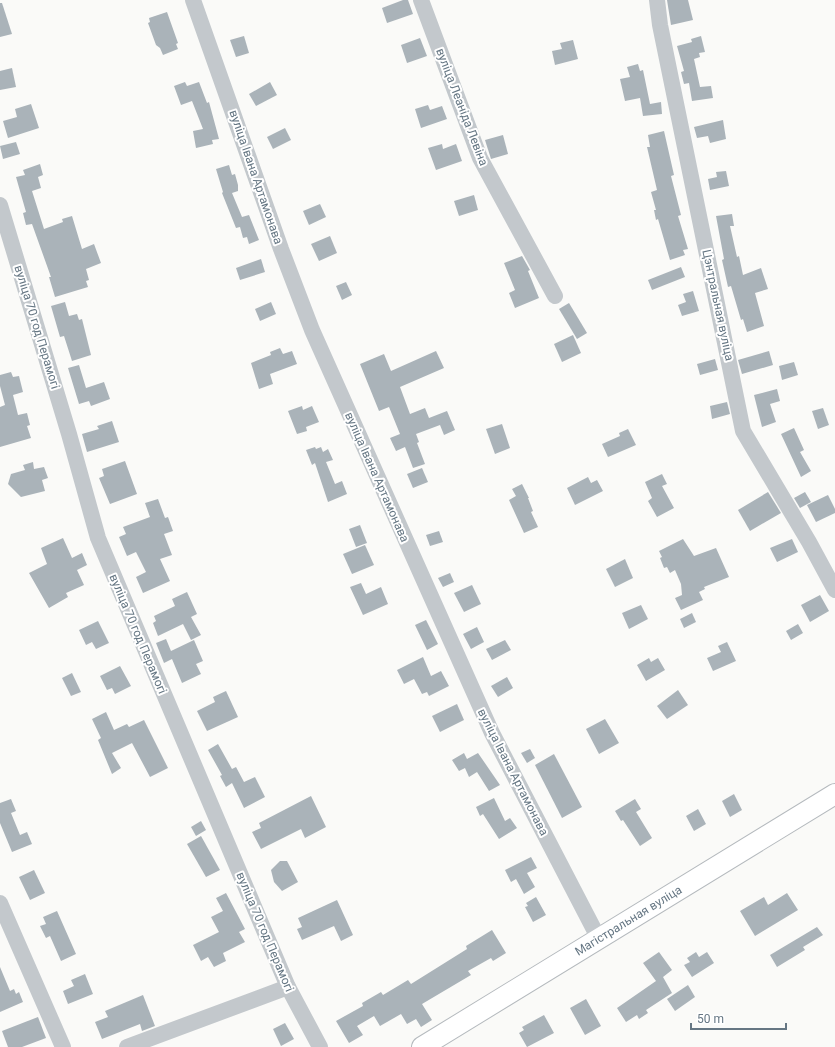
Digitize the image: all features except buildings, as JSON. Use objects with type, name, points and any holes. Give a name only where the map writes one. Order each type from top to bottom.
[{"type":"main road","name":"Магістральная вуліца","points":[[422,1047],[835,794]]},
{"type":"street","name":"вуліца Івана Артамонава","points":[[193,0],[280,249],[312,330],[492,733],[599,939]]},
{"type":"street","name":"вуліца Леаніда Левіна","points":[[422,0],[480,158],[555,296]]},
{"type":"street","name":"Цэнтральная вуліца","points":[[657,0],[660,25],[744,431],[809,542],[835,590]]},
{"type":"street","name":"вуліца 70 год Перамогі","points":[[0,205],[69,434],[98,538],[288,987],[320,1047]]},
{"type":"street","points":[[0,903],[63,1047]]},
{"type":"street","points":[[127,1047],[288,987]]}]
